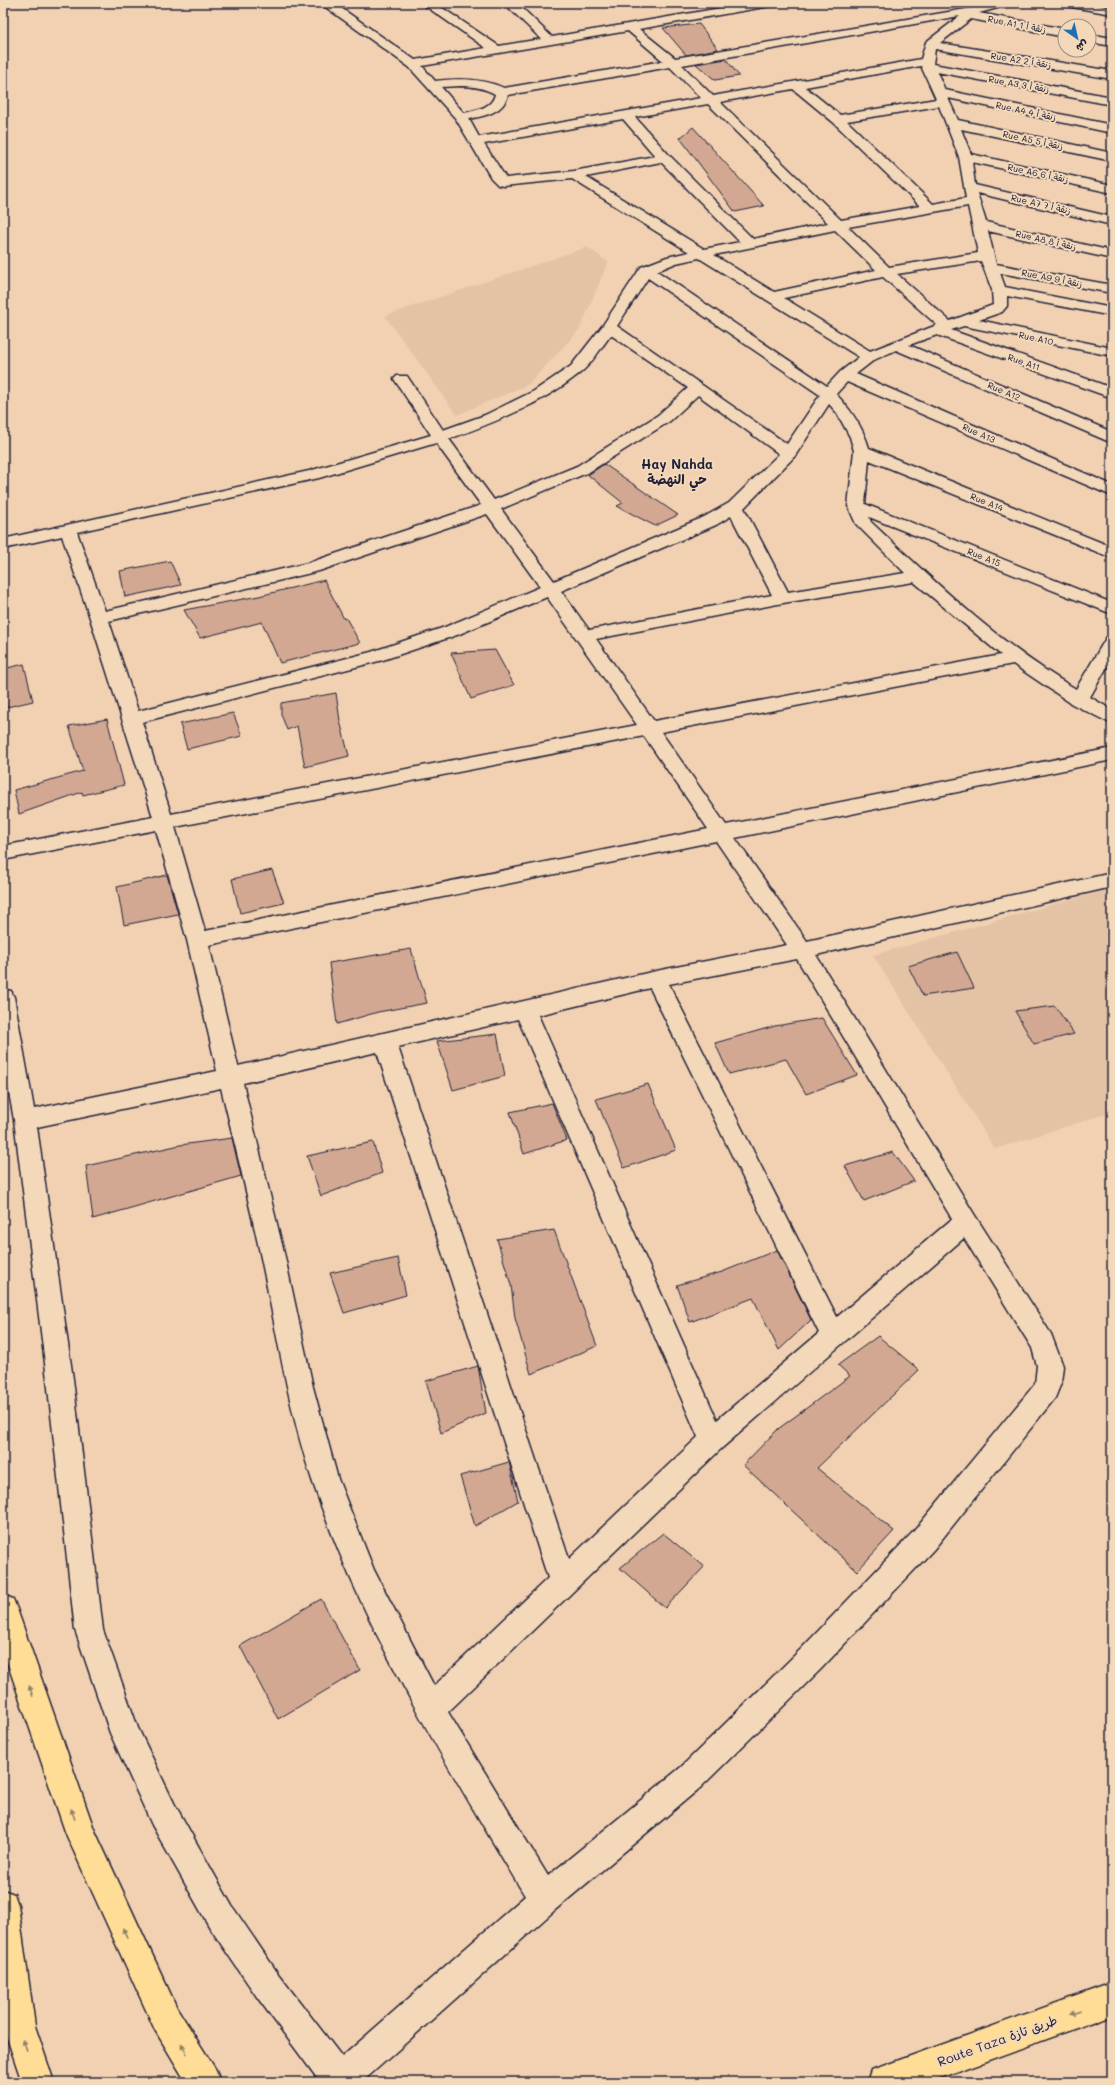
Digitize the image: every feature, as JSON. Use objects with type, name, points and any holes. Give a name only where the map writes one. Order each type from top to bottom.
[{"type":"highway","points":[[3,1609],[80,1834],[126,1936],[166,2019],[204,2082]]},
{"type":"highway","points":[[3,1905],[18,2026],[38,2082]]},
{"type":"highway","name":"Route Taza طريق تازة","points":[[883,2082],[1112,1999]]},
{"type":"street","points":[[326,3],[413,64],[461,117],[477,141],[498,178],[503,182],[574,175],[664,158]]},
{"type":"street","points":[[427,3],[496,50]]},
{"type":"street","points":[[510,3],[550,41]]},
{"type":"street","points":[[413,64],[550,41],[629,26],[715,7],[770,3]]},
{"type":"street","points":[[1066,3],[1112,11]]},
{"type":"street","points":[[433,85],[465,81],[494,87],[502,92],[984,8]]},
{"type":"street","points":[[131,719],[377,656],[451,631],[688,531],[735,507],[789,453],[828,394],[845,375],[869,357],[896,345],[997,309],[1000,306],[999,290],[989,261],[971,194],[965,157],[953,123],[926,65],[930,45],[984,8]]},
{"type":"street","name":"Rue A1 زنقة أ 1","points":[[984,8],[1057,31]]},
{"type":"street","points":[[629,26],[672,62],[886,272],[948,326]]},
{"type":"street","points":[[1097,39],[1112,42]]},
{"type":"street","name":"Rue A2 زنقة أ 2","points":[[930,45],[1112,75]]},
{"type":"street","points":[[477,141],[627,116],[795,85],[926,65]]},
{"type":"street","name":"Rue A3 زنقة أ 3","points":[[926,65],[1112,101]]},
{"type":"street","points":[[795,85],[837,119],[928,207]]},
{"type":"street","points":[[461,117],[488,111],[497,105],[501,100],[502,92]]},
{"type":"street","points":[[837,119],[942,98]]},
{"type":"street","name":"Rue A4 زنقة أ 4","points":[[942,98],[1112,129]]},
{"type":"street","points":[[627,116],[664,158],[748,243]]},
{"type":"street","name":"Rue A5 زنقة أ 5","points":[[953,123],[1112,157]]},
{"type":"street","name":"Rue A6 زنقة أ 6","points":[[965,157],[1112,189]]},
{"type":"street","points":[[574,175],[869,357]]},
{"type":"street","points":[[3,544],[313,475],[440,437],[490,418],[540,394],[576,369],[609,326],[646,270],[672,260],[700,253],[928,207],[971,194]]},
{"type":"street","name":"Rue A7 زنقة أ 7","points":[[971,194],[1112,221]]},
{"type":"street","name":"Rue A8 زنقة أ 8","points":[[980,225],[1112,255]]},
{"type":"street","name":"Rue A9 زنقة أ 9","points":[[770,297],[886,272],[989,261],[1112,289]]},
{"type":"street","points":[[646,270],[828,394],[844,411],[858,437],[862,452],[856,506],[864,524],[918,576],[1016,658],[1079,700],[1112,718]]},
{"type":"street","points":[[999,290],[1112,312]]},
{"type":"street","points":[[609,326],[789,453]]},
{"type":"street","name":"Rue A10","points":[[948,326],[1112,352]]},
{"type":"street","name":"Rue A11","points":[[948,326],[1112,393]]},
{"type":"street","name":"Rue A12","points":[[896,345],[1112,438]]},
{"type":"street","name":"Rue A13","points":[[845,375],[1112,491]]},
{"type":"street","points":[[3,997],[26,1120],[60,1379],[89,1630],[125,1733],[175,1835],[220,1917],[268,1986],[338,2081],[544,1899],[690,1778],[811,1659],[924,1540],[1046,1390],[1051,1374],[1050,1361],[1042,1342],[966,1221],[802,950],[722,832],[649,730],[585,636],[440,437],[402,379]]},
{"type":"street","points":[[99,618],[313,567],[491,507],[583,469],[664,418],[697,387]]},
{"type":"street","name":"Rue A14","points":[[862,452],[1112,553]]},
{"type":"street","name":"Rue A15","points":[[856,506],[1112,609]]},
{"type":"street","points":[[735,507],[783,598]]},
{"type":"street","points":[[68,530],[99,618],[164,822],[197,940],[273,1257],[300,1387],[325,1479],[363,1577],[430,1709],[544,1899]]},
{"type":"street","points":[[585,636],[783,598],[918,576]]},
{"type":"street","points":[[1079,700],[1112,642]]},
{"type":"street","points":[[3,853],[649,730],[1016,658]]},
{"type":"street","points":[[197,940],[722,832],[1112,754]]},
{"type":"street","points":[[26,1120],[231,1077],[656,979],[802,950],[1112,880]]},
{"type":"street","points":[[656,979],[833,1335]]},
{"type":"street","points":[[525,1010],[713,1440]]},
{"type":"street","points":[[385,1042],[563,1582]]},
{"type":"street","points":[[430,1709],[713,1440],[966,1221]]},
{"type":"shaded area","points":[[587,247],[608,262],[580,329],[529,384],[457,415],[385,316]]},
{"type":"shaded area","points":[[1112,888],[1112,1112],[995,1149],[873,955]]},
{"type":"building","points":[[699,24],[718,49],[686,55],[663,28]]},
{"type":"building","points":[[726,59],[739,76],[715,80],[696,64]]},
{"type":"building","points":[[693,127],[764,206],[735,212],[680,138]]},
{"type":"building","points":[[604,464],[678,515],[655,526],[617,506],[623,503],[588,475]]},
{"type":"building","points":[[170,561],[181,585],[125,597],[120,571]]},
{"type":"building","points":[[324,580],[344,619],[346,618],[360,643],[280,663],[262,622],[200,638],[184,610],[259,596]]},
{"type":"building","points":[[495,650],[514,685],[471,699],[451,653]]},
{"type":"building","points":[[24,664],[33,701],[3,708],[3,669]]},
{"type":"building","points":[[336,693],[340,721],[349,756],[305,767],[297,726],[287,730],[281,714],[281,703]]},
{"type":"building","points":[[233,713],[242,736],[187,749],[180,724]]},
{"type":"building","points":[[107,719],[124,785],[83,795],[82,792],[19,814],[14,790],[83,771],[69,726]]},
{"type":"building","points":[[272,870],[284,903],[240,913],[232,879]]},
{"type":"building","points":[[167,875],[178,914],[124,925],[117,887]]},
{"type":"building","points":[[411,949],[427,1003],[378,1012],[337,1024],[329,963]]},
{"type":"building","points":[[957,952],[974,988],[923,996],[908,966]]},
{"type":"building","points":[[1055,1006],[1074,1034],[1034,1044],[1015,1011]]},
{"type":"building","points":[[822,1018],[857,1075],[806,1094],[786,1059],[729,1074],[715,1043],[775,1026]]},
{"type":"building","points":[[497,1034],[505,1076],[453,1090],[437,1041]]},
{"type":"building","points":[[648,1084],[676,1150],[624,1168],[596,1099]]},
{"type":"building","points":[[552,1103],[567,1140],[524,1154],[510,1112]]},
{"type":"building","points":[[232,1138],[241,1176],[93,1219],[86,1166],[180,1145]]},
{"type":"building","points":[[373,1142],[382,1173],[321,1196],[307,1156]]},
{"type":"building","points":[[893,1152],[914,1181],[864,1201],[845,1166]]},
{"type":"building","points":[[554,1230],[597,1346],[531,1374],[515,1318],[511,1285],[497,1239]]},
{"type":"building","points":[[777,1250],[811,1320],[779,1350],[753,1298],[690,1322],[677,1285],[722,1272]]},
{"type":"building","points":[[398,1258],[406,1295],[344,1313],[330,1273]]},
{"type":"building","points":[[878,1336],[919,1370],[817,1468],[894,1531],[857,1571],[743,1465],[778,1429],[850,1376],[838,1365]]},
{"type":"building","points":[[478,1366],[486,1413],[441,1433],[426,1381]]},
{"type":"building","points":[[509,1462],[518,1501],[475,1526],[460,1476]]},
{"type":"building","points":[[663,1533],[704,1567],[665,1608],[620,1568]]},
{"type":"building","points":[[321,1599],[360,1670],[278,1719],[240,1646]]},
{"type":"district","name":"Hay Nahda حي النهضة","points":[[677,470]]}]
